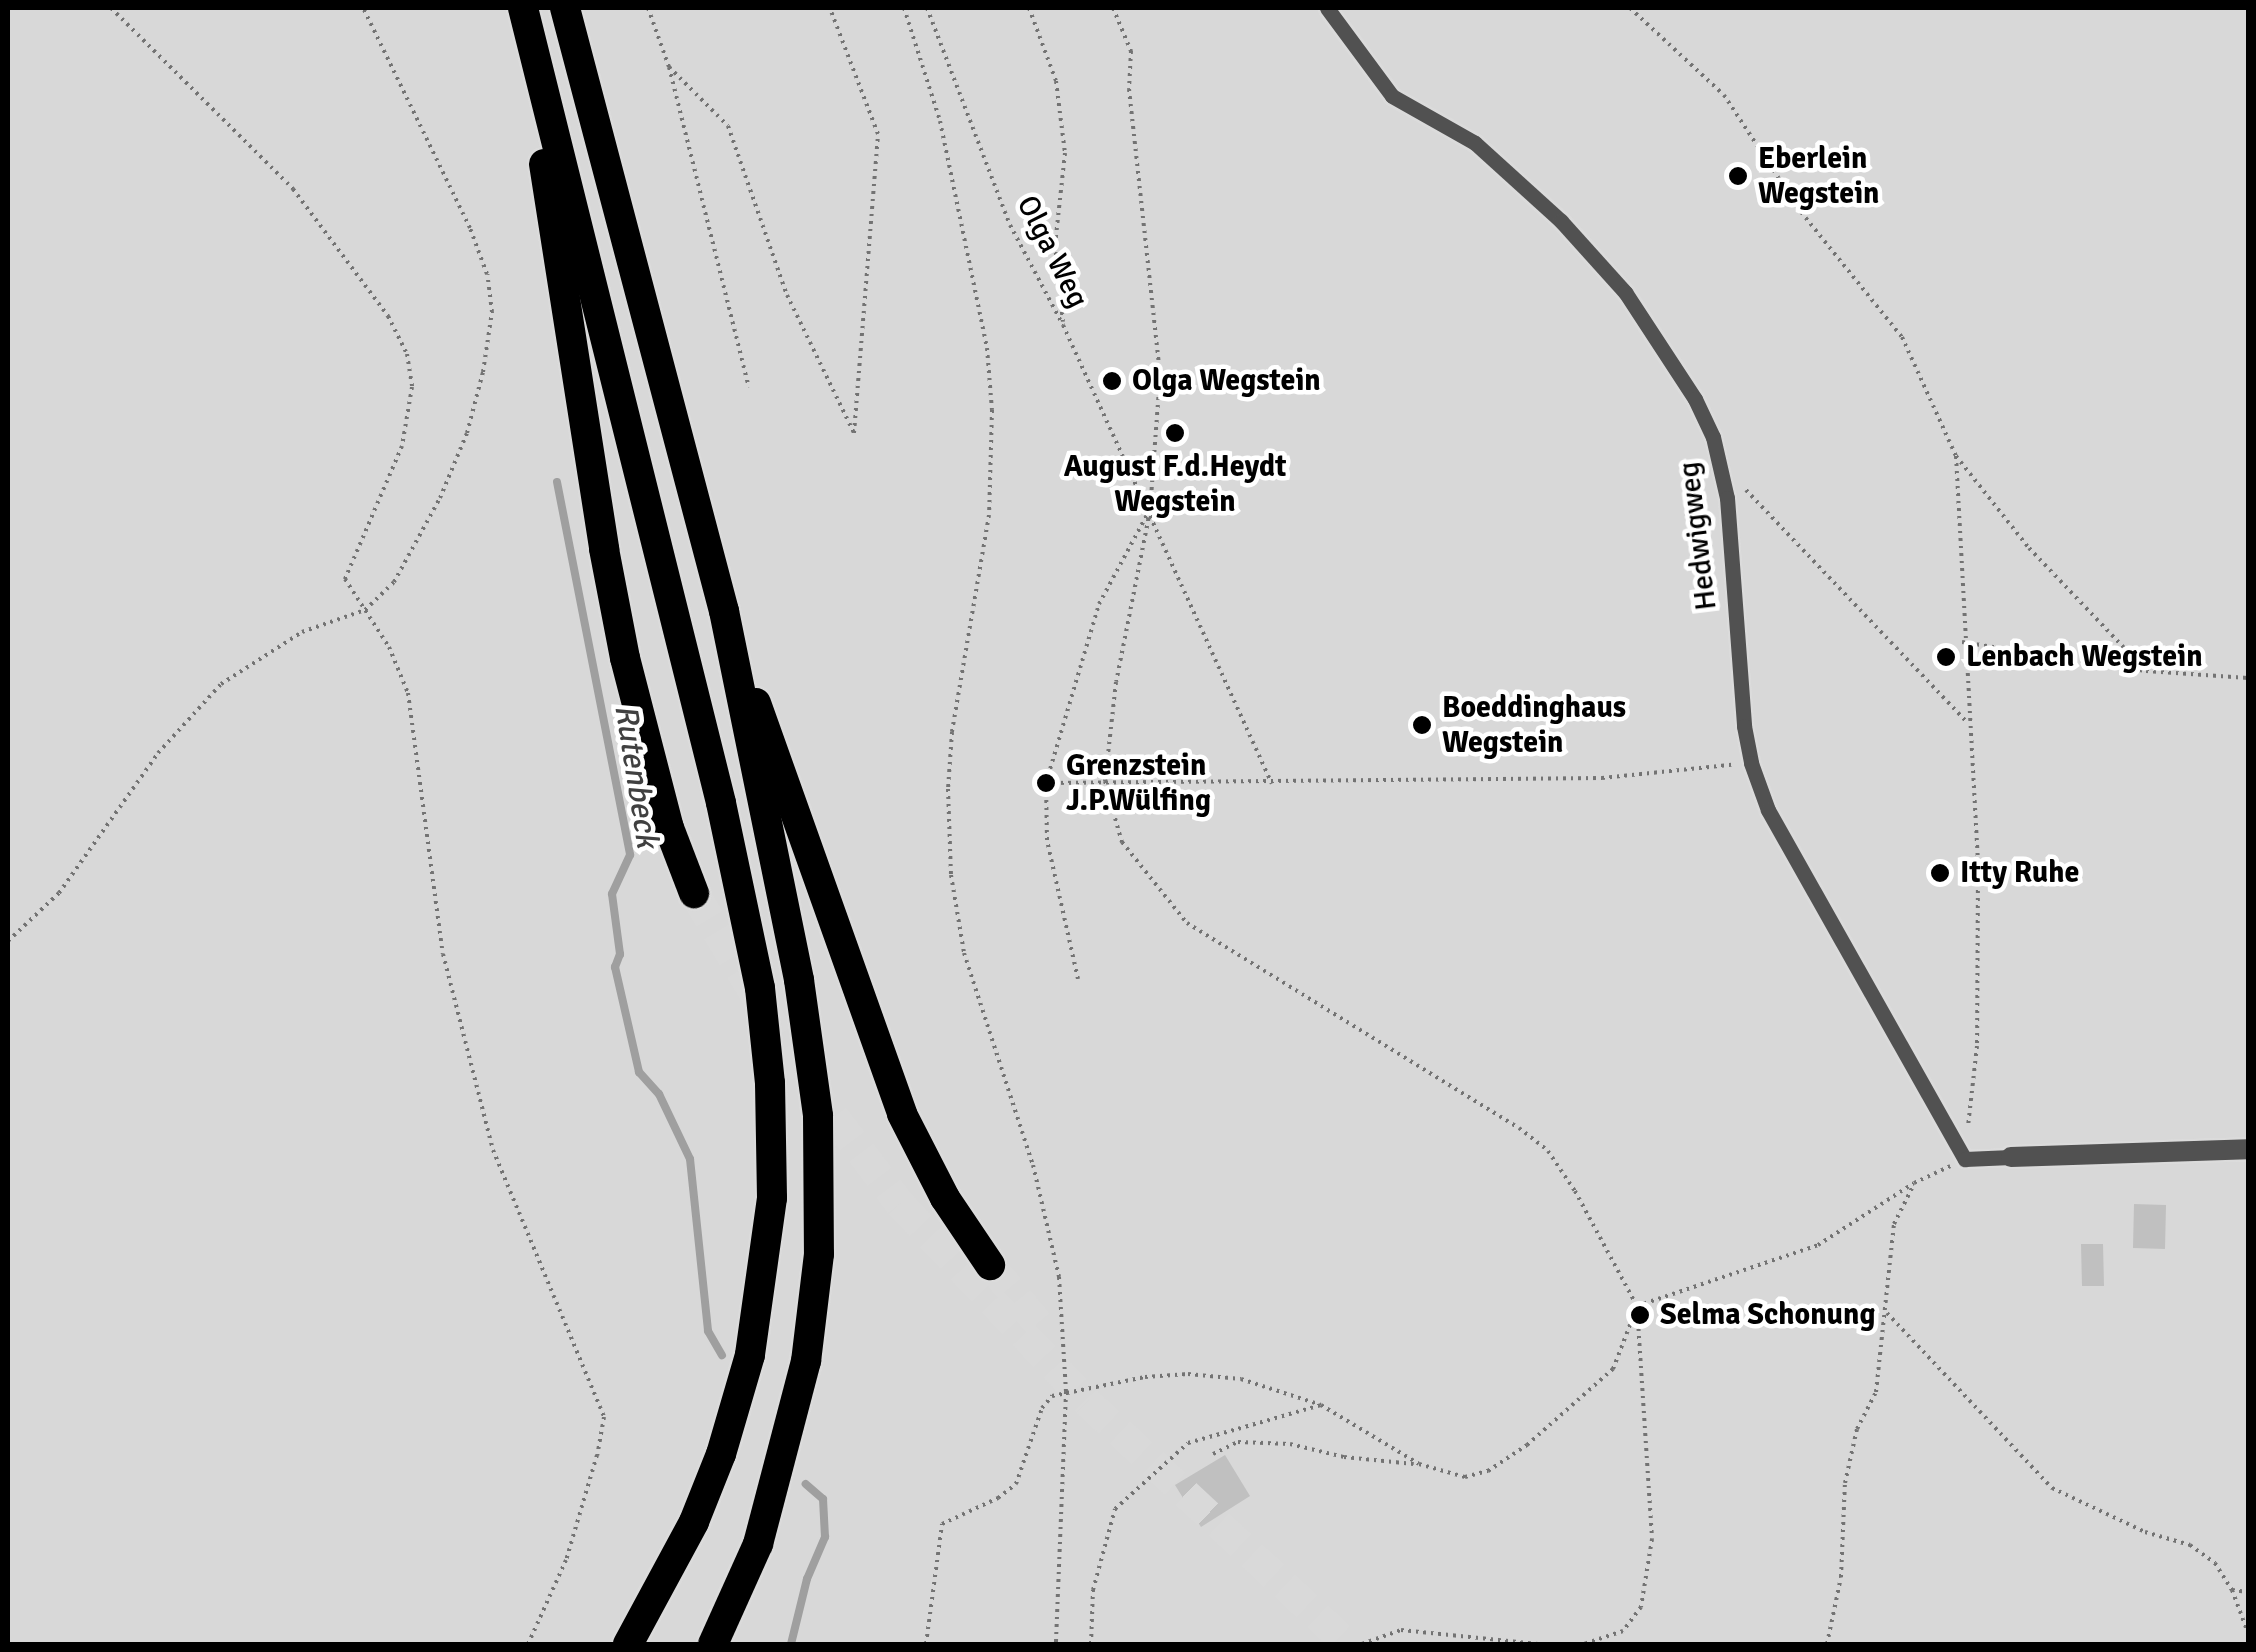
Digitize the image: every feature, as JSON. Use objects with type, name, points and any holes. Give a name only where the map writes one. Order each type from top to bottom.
[{"type":"highway","points":[[522,8],[607,568],[644,742],[694,893]]},
{"type":"highway","points":[[522,8],[721,803],[760,988],[770,1082],[772,1198],[750,1356],[721,1454],[694,1522],[628,1644]]},
{"type":"highway","points":[[566,8],[724,610],[799,980],[814,1080],[821,1198],[812,1316],[793,1423],[758,1544],[713,1644]]},
{"type":"highway","points":[[724,610],[902,1114],[945,1198],[990,1265]]},
{"type":"street","points":[[2011,1157],[2248,1148]]},
{"type":"lane","name":"Hedwigweg","points":[[1328,8],[1392,96],[1476,144],[1561,221],[1625,292],[1695,400],[1720,462],[1730,517],[1738,666],[1750,763],[1798,868],[1965,1159]]},
{"type":"lane","points":[[1965,1159],[2011,1157]]},
{"type":"path","points":[[111,8],[293,189],[400,338],[410,369],[409,416],[388,479],[346,572],[350,592],[390,647],[408,693],[444,954],[493,1150],[604,1417],[566,1560],[528,1644]]},
{"type":"path","points":[[8,941],[58,893],[158,752],[221,684],[302,632],[365,610],[394,582],[440,498],[471,418],[492,312],[487,274],[470,228],[363,8]]},
{"type":"path","points":[[648,8],[669,67],[749,387]]},
{"type":"path","points":[[669,67],[728,126],[787,295],[854,433],[878,134],[830,8]]},
{"type":"path","points":[[904,8],[940,121],[969,247],[992,410],[989,515],[952,732],[948,788],[951,875],[964,952],[1033,1165],[1052,1239],[1065,1332],[1056,1644]]},
{"type":"path","name":"Olga Weg","points":[[928,8],[1010,225],[1064,325],[1272,784]]},
{"type":"path","points":[[1029,8],[1056,81],[1065,153],[1055,245],[1064,325]]},
{"type":"path","points":[[1113,8],[1130,50],[1129,89],[1160,375],[1150,511],[1116,682],[1104,781],[1122,842],[1186,923],[1519,1128],[1548,1151],[1574,1190],[1637,1306],[1652,1539],[1640,1607],[1623,1631],[1584,1644]]},
{"type":"path","points":[[1630,8],[1724,95],[1801,212],[1902,337],[1956,456],[2029,548],[2146,671]]},
{"type":"path","points":[[1637,1306],[1818,1245],[1914,1183],[1965,1159],[1976,1046],[1978,868],[1966,721],[1956,456]]},
{"type":"path","points":[[1720,462],[1966,721]]},
{"type":"path","points":[[1078,979],[1047,840],[1046,783],[1099,604],[1150,511]]},
{"type":"path","points":[[1962,642],[2146,671],[2248,678]]},
{"type":"path","points":[[1046,783],[1272,784],[1602,778],[1750,763]]},
{"type":"path","points":[[1827,1644],[1841,1578],[1845,1482],[1857,1429],[1876,1392],[1894,1224],[1914,1183]]},
{"type":"path","points":[[1213,1454],[1238,1442],[1290,1444],[1344,1457],[1419,1464],[1465,1477],[1488,1471],[1527,1445],[1613,1369],[1637,1306]]},
{"type":"path","points":[[1887,1314],[2052,1488],[2145,1532],[2190,1545],[2215,1563],[2232,1590],[2248,1634]]},
{"type":"path","points":[[926,1644],[942,1524],[998,1498],[1016,1484],[1042,1408],[1052,1396],[1188,1374],[1241,1379],[1283,1389],[1320,1406],[1419,1464]]},
{"type":"path","points":[[1091,1644],[1094,1590],[1116,1509],[1188,1443],[1320,1406]]},
{"type":"path","points":[[2232,1590],[2248,1592]]},
{"type":"path","points":[[1362,1644],[1401,1630],[1540,1644]]},
{"type":"shaded area","points":[[8,8],[2248,8],[2248,1644],[8,1644]]},
{"type":"building","points":[[2134,1204],[2166,1205],[2165,1249],[2133,1248]]},
{"type":"building","points":[[2081,1244],[2103,1244],[2104,1286],[2082,1286]]},
{"type":"building","points":[[1225,1455],[1250,1496],[1201,1527],[1175,1485]]},
{"type":"waterway","name":"Rutenbeck","points":[[557,482],[630,855],[612,894],[620,954],[615,967],[639,1072],[659,1094],[690,1159],[708,1331],[722,1355]]},
{"type":"waterway","name":"Rutenbeck","points":[[791,1644],[807,1579],[825,1537],[823,1499],[806,1484]]},
{"type":"tunnel","points":[[694,893],[807,1081],[900,1204],[1087,1402],[1347,1644]]},
{"type":"tunnel","points":[[990,1265],[1043,1329]]},
{"type":"place","name":"Eberlein Wegstein","points":[[1738,176]]},
{"type":"place","name":"Olga Wegstein","points":[[1112,381]]},
{"type":"place","name":"August F.d.Heydt Wegstein","points":[[1175,433]]},
{"type":"place","name":"Lenbach Wegstein","points":[[1946,657]]},
{"type":"place","name":"Boeddinghaus Wegstein","points":[[1422,725]]},
{"type":"place","name":"Grenzstein J.P.Wülfing","points":[[1046,783]]},
{"type":"place","name":"Itty Ruhe","points":[[1940,873]]},
{"type":"place","name":"Selma Schonung","points":[[1640,1315]]}]
